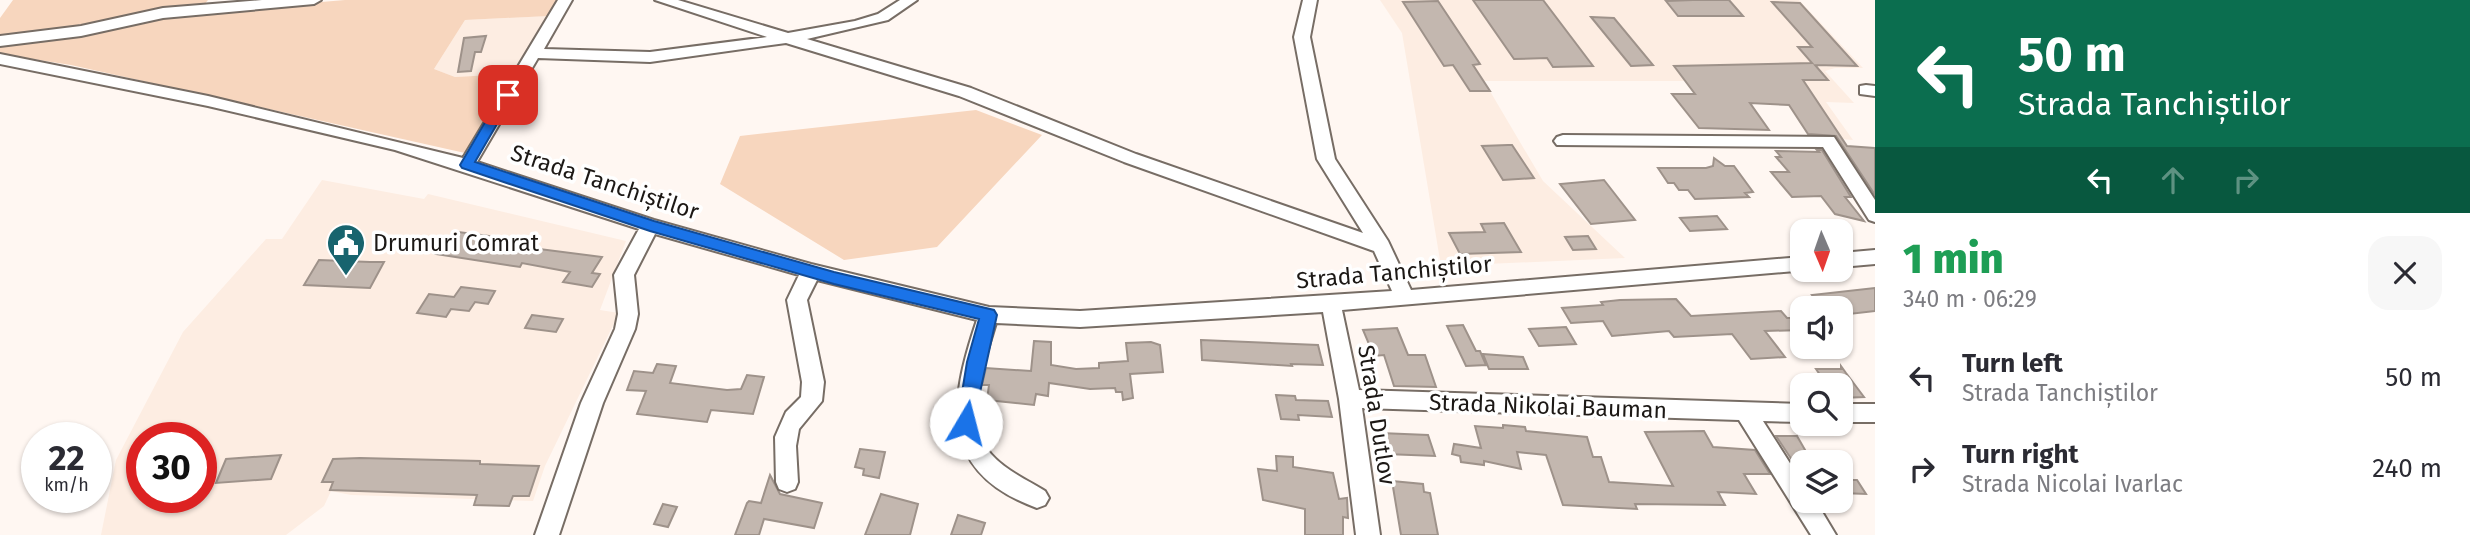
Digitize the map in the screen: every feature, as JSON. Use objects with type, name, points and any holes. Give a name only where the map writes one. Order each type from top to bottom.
[{"type":"street","points":[[0,41],[80,31],[163,13],[314,0]]},
{"type":"street","points":[[467,165],[565,0]]},
{"type":"street","points":[[662,0],[965,92],[1130,158],[1381,246]]},
{"type":"street","points":[[532,52],[650,57],[698,52],[858,24],[883,17],[909,0]]},
{"type":"street","points":[[1310,0],[1302,37],[1326,159],[1381,246],[1396,274],[1404,298]]},
{"type":"street","name":"Strada Tanchiștilor","points":[[0,59],[319,126],[467,165],[650,226],[811,271],[989,315],[1119,318],[1332,304],[1790,265]]},
{"type":"street","points":[[1563,141],[1828,141],[1875,215]]},
{"type":"street","points":[[547,535],[592,403],[625,329],[628,314],[624,275],[650,226]]},
{"type":"street","points":[[1853,259],[1875,257]]},
{"type":"street","points":[[787,482],[784,441],[790,421],[811,401],[813,382],[797,300],[811,271]]},
{"type":"street","name":"Strada Dutlov","points":[[1332,304],[1350,399],[1368,535]]},
{"type":"street","points":[[989,315],[977,356],[966,423],[982,460],[1037,498]]},
{"type":"street","name":"Strada Nikolai Bauman","points":[[1350,399],[1790,413]]},
{"type":"street","points":[[1746,413],[1824,535]]},
{"type":"street","points":[[1853,413],[1875,413]]},
{"type":"shaded area","points":[[13,0],[208,0],[204,5],[0,37],[0,18]]},
{"type":"shaded area","points":[[345,0],[557,0],[549,16],[465,20],[434,69],[455,77],[511,74],[465,153],[71,65],[0,54],[0,42],[179,14]]},
{"type":"shaded area","points":[[1380,0],[1799,0],[1863,68],[1835,68],[1825,71],[1854,103],[1826,102],[1853,140],[1815,137],[1789,98],[1690,81],[1484,81],[1543,181],[1625,258],[1441,266],[1402,33]]},
{"type":"shaded area","points":[[549,16],[511,74],[455,77],[434,69],[465,20]]},
{"type":"shaded area","points":[[976,110],[1042,135],[937,247],[844,260],[720,184],[740,136]]},
{"type":"shaded area","points":[[322,180],[424,199],[428,194],[626,241],[600,310],[619,313],[545,466],[533,501],[351,495],[331,491],[324,506],[286,535],[101,535],[105,513],[112,513],[112,480],[116,460],[126,441],[126,513],[217,513],[217,422],[136,422],[183,332],[266,239],[282,239]]},
{"type":"building","points":[[1473,0],[1543,0],[1593,66],[1553,67],[1547,58],[1514,59]]},
{"type":"building","points":[[1729,0],[1743,16],[1678,16],[1666,1]]},
{"type":"building","points":[[1438,1],[1480,64],[1473,65],[1490,91],[1470,91],[1453,65],[1444,66],[1403,2]]},
{"type":"building","points":[[1772,2],[1800,3],[1857,66],[1815,65],[1828,80],[1803,80],[1847,146],[1875,148],[1875,195],[1836,136],[1808,134],[1789,105],[1750,103],[1769,130],[1699,128],[1672,94],[1695,94],[1674,66],[1812,63],[1798,47],[1812,47]]},
{"type":"building","points":[[1591,17],[1614,18],[1653,65],[1631,66]]},
{"type":"building","points":[[486,36],[481,52],[475,52],[471,71],[458,72],[464,38]]},
{"type":"building","points":[[1512,145],[1534,178],[1503,180],[1482,146]]},
{"type":"building","points":[[1817,150],[1822,150],[1851,197],[1845,197],[1864,221],[1835,214],[1821,196],[1792,197],[1771,172],[1789,172],[1776,157],[1781,157],[1776,151],[1819,152]]},
{"type":"building","points":[[1714,158],[1725,166],[1734,166],[1753,192],[1745,193],[1749,197],[1695,199],[1688,190],[1679,190],[1674,183],[1668,183],[1658,168],[1706,168],[1713,166]]},
{"type":"building","points":[[1604,180],[1635,220],[1591,224],[1560,184]]},
{"type":"building","points":[[1717,216],[1727,229],[1690,231],[1680,218]]},
{"type":"building","points":[[1504,223],[1521,252],[1460,254],[1449,233],[1485,232],[1481,224]]},
{"type":"building","points":[[458,232],[505,238],[501,244],[602,257],[592,273],[600,274],[592,287],[563,282],[570,272],[522,263],[520,267],[436,254],[444,242],[451,243]]},
{"type":"building","points":[[1588,236],[1596,249],[1573,250],[1565,237]]},
{"type":"building","points":[[319,260],[384,262],[370,288],[304,285]]},
{"type":"building","points":[[461,287],[495,291],[488,304],[475,302],[469,311],[451,309],[446,317],[417,313],[429,294],[454,297]]},
{"type":"building","points":[[1875,288],[1875,311],[1853,314],[1853,296],[1812,295]]},
{"type":"building","points":[[1676,299],[1691,316],[1781,311],[1790,318],[1790,330],[1765,331],[1785,357],[1751,359],[1732,334],[1674,337],[1669,331],[1612,336],[1603,321],[1571,323],[1562,308],[1603,305],[1601,302]]},
{"type":"building","points":[[532,315],[563,319],[556,332],[525,328]]},
{"type":"building","points":[[1463,325],[1486,365],[1466,366],[1447,326]]},
{"type":"building","points":[[1566,327],[1576,344],[1539,346],[1529,329]]},
{"type":"building","points":[[1397,328],[1408,355],[1425,355],[1436,387],[1394,386],[1384,355],[1374,356],[1363,330]]},
{"type":"building","points":[[1201,340],[1318,345],[1323,365],[1291,364],[1292,366],[1202,360]]},
{"type":"building","points":[[1034,341],[1051,342],[1051,365],[1076,369],[1099,368],[1099,363],[1128,361],[1126,343],[1151,342],[1160,345],[1163,372],[1130,374],[1133,398],[1123,400],[1122,392],[1116,392],[1115,388],[1090,389],[1049,383],[1048,396],[1036,394],[1034,405],[987,400],[989,385],[982,385],[986,368],[1031,371]]},
{"type":"building","points":[[1483,354],[1523,357],[1528,369],[1489,369]]},
{"type":"building","points":[[657,364],[676,366],[670,383],[727,390],[741,389],[747,375],[764,377],[753,414],[711,410],[707,422],[637,414],[646,391],[627,390],[634,371],[653,373]]},
{"type":"building","points":[[1841,366],[1846,373],[1819,373],[1816,369],[1841,369]]},
{"type":"building","points":[[1853,382],[1864,397],[1853,397]]},
{"type":"building","points":[[1276,395],[1295,396],[1296,400],[1328,401],[1332,417],[1298,415],[1299,420],[1281,419]]},
{"type":"building","points":[[1503,425],[1525,427],[1526,431],[1587,437],[1593,457],[1601,457],[1609,482],[1673,486],[1645,432],[1704,431],[1713,447],[1755,450],[1770,474],[1744,474],[1756,494],[1718,492],[1725,505],[1635,504],[1637,509],[1563,505],[1546,455],[1517,452],[1521,469],[1484,461],[1484,465],[1461,462],[1460,456],[1452,454],[1454,444],[1481,448],[1475,426],[1503,428]]},
{"type":"building","points":[[1380,433],[1428,435],[1435,456],[1386,454]]},
{"type":"building","points":[[1776,436],[1797,436],[1805,450],[1790,450],[1790,457]]},
{"type":"building","points":[[860,449],[885,452],[879,478],[863,475],[864,469],[855,467]]},
{"type":"building","points":[[281,455],[271,479],[217,483],[226,459]]},
{"type":"building","points":[[1276,456],[1293,457],[1293,467],[1333,473],[1339,499],[1347,498],[1348,518],[1343,517],[1343,535],[1305,535],[1305,509],[1263,500],[1258,469],[1277,471]]},
{"type":"building","points":[[333,459],[480,461],[480,464],[539,466],[529,496],[513,496],[509,506],[474,505],[477,495],[330,490],[333,482],[322,482]]},
{"type":"building","points":[[770,475],[780,494],[822,503],[814,528],[764,519],[759,535],[735,535],[747,503],[761,503]]},
{"type":"building","points":[[1853,480],[1857,480],[1866,494],[1853,493]]},
{"type":"building","points":[[1392,481],[1423,484],[1424,492],[1430,493],[1438,535],[1401,535]]},
{"type":"building","points":[[881,494],[918,504],[910,535],[865,535]]},
{"type":"building","points":[[663,504],[677,507],[668,527],[654,524]]},
{"type":"building","points":[[958,515],[985,523],[981,535],[951,535]]},
{"type":"place","name":"Drumuri Comrat","points":[[346,277]]},
{"type":"route","points":[[508,95],[467,165],[650,226],[834,278],[989,315],[980,342],[966,423]]}]
